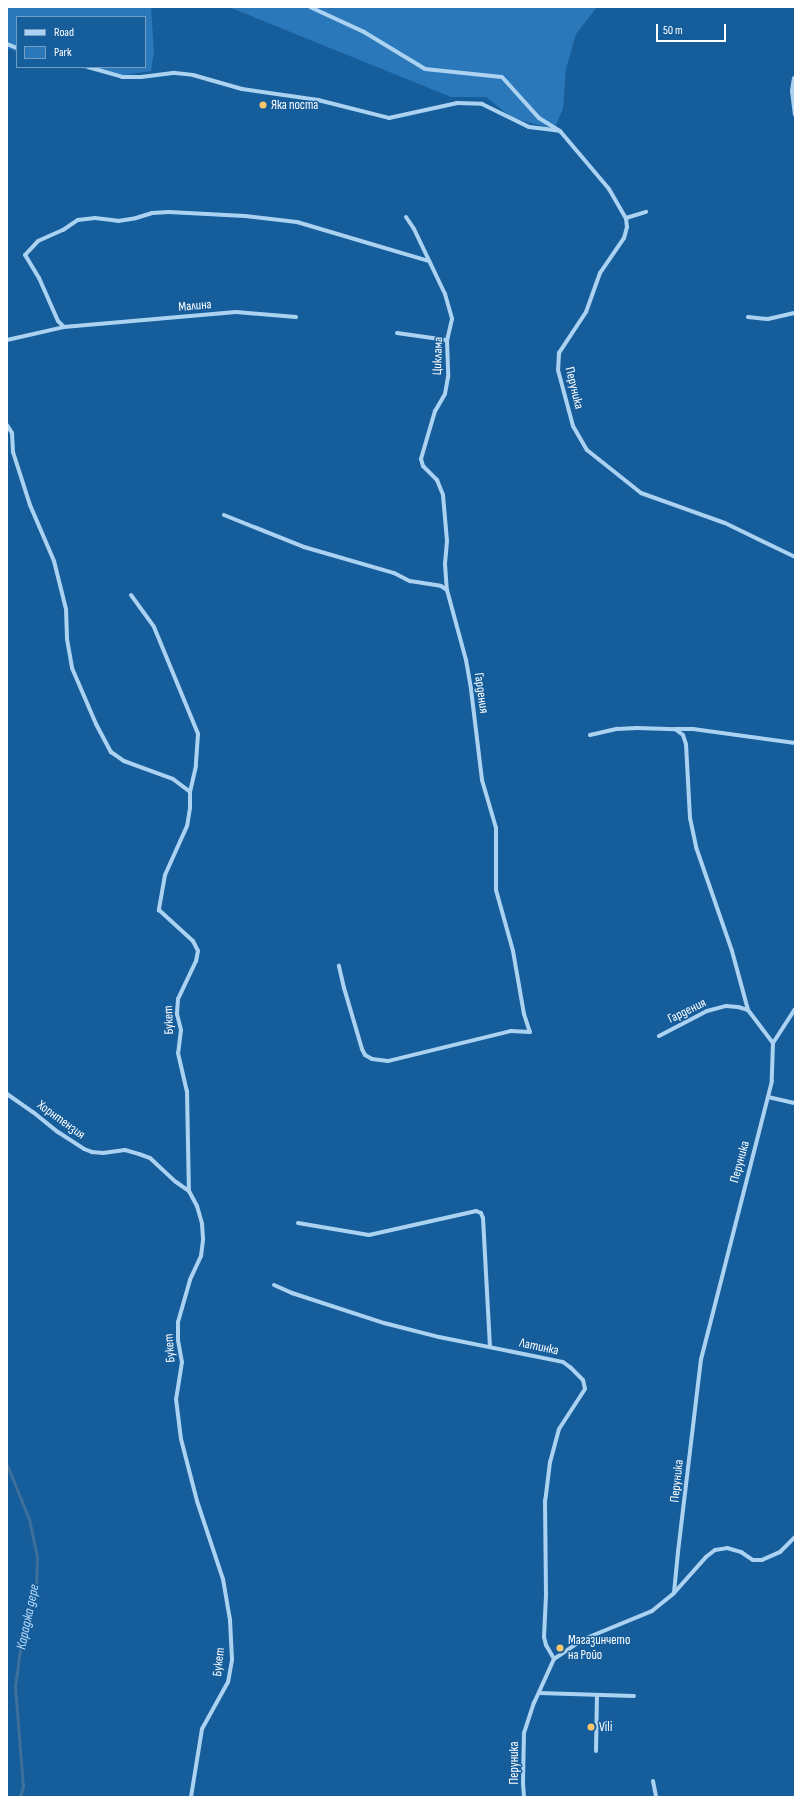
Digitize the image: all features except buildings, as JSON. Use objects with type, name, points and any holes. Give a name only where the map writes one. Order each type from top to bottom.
[{"type":"street","points":[[310,7],[364,32],[425,68],[502,77],[539,118],[560,131],[609,188],[626,218],[646,212]]},
{"type":"street","points":[[91,68],[122,77],[141,77],[175,73],[193,75],[242,89],[318,100],[390,118],[457,103],[482,104],[528,127],[560,131]]},
{"type":"street","points":[[794,78],[792,91],[795,115]]},
{"type":"street","points":[[64,326],[58,321],[39,278],[25,255],[38,241],[63,230],[78,220],[95,218],[118,221],[136,218],[152,213],[169,212],[245,216],[296,222],[429,261]]},
{"type":"street","name":"Циклама","points":[[406,217],[445,294],[452,319],[447,340],[448,377],[445,394],[435,411],[421,459],[423,466],[437,480],[443,495]]},
{"type":"street","name":"Перуника","points":[[626,218],[627,227],[624,238],[600,273],[586,312],[559,353],[558,370],[573,426],[587,450],[641,493],[725,523],[795,557]]},
{"type":"street","name":"Малина","points":[[64,326],[236,312],[296,317]]},
{"type":"street","points":[[748,317],[768,319],[795,313]]},
{"type":"street","points":[[7,340],[64,326]]},
{"type":"street","points":[[397,333],[447,340]]},
{"type":"street","points":[[7,425],[12,433],[13,452],[30,505],[54,561],[66,609],[67,639],[72,668],[96,724],[111,752],[124,761],[173,779],[190,792],[196,766],[198,734],[154,626],[131,595]]},
{"type":"street","name":"Гардения","points":[[339,966],[362,1049],[365,1055],[372,1059],[388,1061],[511,1031],[530,1032],[524,1014],[514,958],[496,890],[496,828],[482,780],[466,660],[447,590],[445,564],[447,541],[443,495]]},
{"type":"street","points":[[224,515],[317,551],[394,573],[410,581],[441,586],[447,590]]},
{"type":"street","points":[[590,735],[618,729],[693,729],[795,743]]},
{"type":"street","points":[[675,729],[683,735],[686,744],[690,818],[696,848],[732,951],[748,1010],[772,1042],[795,1009]]},
{"type":"street","name":"Букет","points":[[190,792],[190,808],[187,826],[165,875],[159,910],[193,941],[198,951],[196,961],[178,999],[177,1014],[181,1030],[178,1053],[187,1091],[189,1191],[197,1206],[202,1224],[203,1240],[201,1256],[190,1280],[178,1322],[178,1340],[182,1362],[176,1400],[178,1424],[197,1501],[223,1579],[230,1620],[232,1660],[228,1682],[202,1729],[191,1797]]},
{"type":"street","name":"Гардения","points":[[659,1036],[707,1011],[726,1006],[748,1010]]},
{"type":"street","name":"Перуника","points":[[674,1593],[701,1359],[772,1081],[772,1042]]},
{"type":"street","name":"Хорнтензия","points":[[7,1094],[58,1132],[84,1149],[92,1152],[103,1153],[125,1150],[150,1158],[176,1182],[189,1191]]},
{"type":"street","points":[[768,1097],[795,1103]]},
{"type":"street","points":[[298,1223],[369,1235],[476,1211],[481,1213],[483,1218],[490,1347]]},
{"type":"street","name":"Латинка","points":[[274,1285],[292,1293],[384,1323],[439,1337],[563,1362],[582,1380],[585,1389],[559,1429],[550,1462],[545,1500],[546,1594],[544,1637],[546,1645],[554,1659]]},
{"type":"street","points":[[554,1659],[584,1640],[652,1611],[674,1593],[706,1557],[715,1550],[727,1548],[741,1552],[753,1560],[762,1560],[780,1552],[795,1537]]},
{"type":"street","name":"Перуника","points":[[524,1797],[524,1733],[554,1659]]},
{"type":"street","points":[[539,1693],[634,1696]]},
{"type":"street","points":[[596,1752],[598,1695]]},
{"type":"street","points":[[654,1781],[656,1797]]},
{"type":"green space","points":[[7,7],[151,7],[154,51],[151,71],[124,75],[80,68],[146,68],[146,16],[16,16],[16,52],[7,48]]},
{"type":"green space","points":[[229,7],[597,7],[576,34],[566,69],[563,109],[554,129],[512,118],[486,97],[451,97]]},
{"type":"waterway","name":"Караджа дере","points":[[7,1465],[29,1519],[37,1558],[36,1584],[22,1635],[15,1687],[23,1786],[20,1797]]},
{"type":"place","name":"Яка поста","points":[[263,105]]},
{"type":"place","name":"Магазинчето на Ройо","points":[[560,1648]]},
{"type":"place","name":"Vili","points":[[591,1727]]}]
